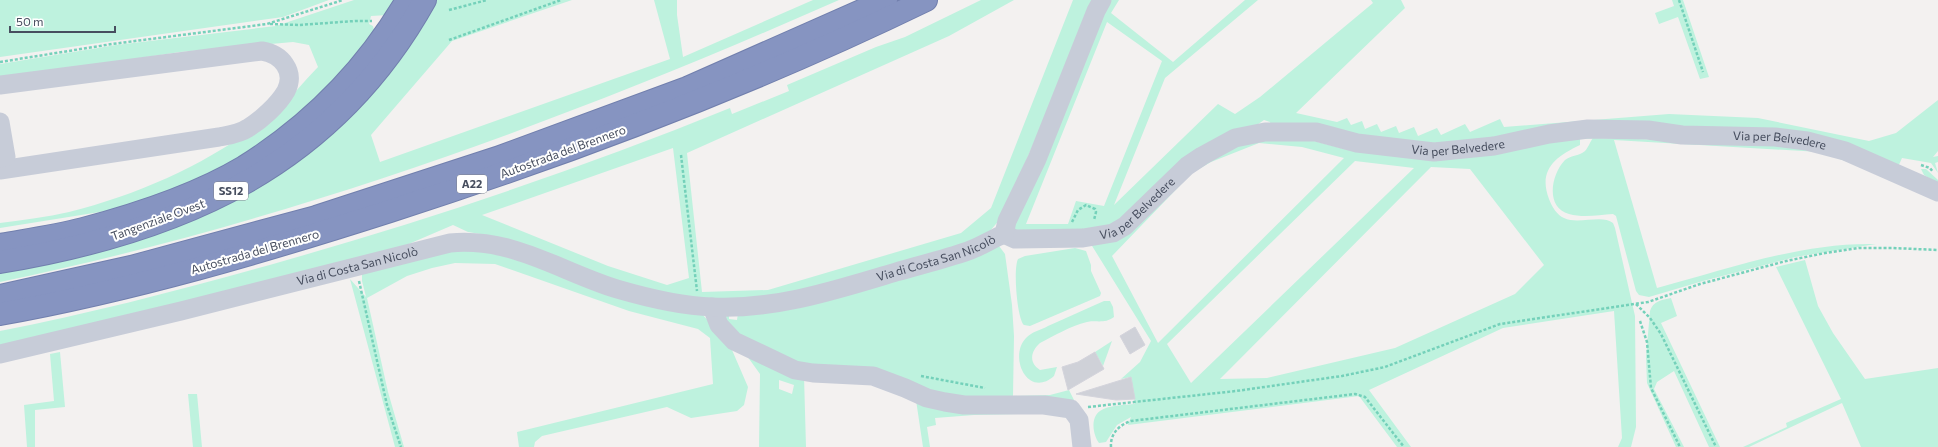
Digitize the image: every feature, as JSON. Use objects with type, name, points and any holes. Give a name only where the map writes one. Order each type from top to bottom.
[{"type":"highway","name":"Tangenziale Ovest","points":[[0,262],[46,254],[119,236],[185,213],[233,191],[290,155],[336,117],[372,78],[398,26],[407,0]]},
{"type":"highway","name":"Tangenziale Ovest","points":[[0,245],[82,230],[120,219],[189,194],[244,167],[289,135],[343,88],[370,55],[425,0]]},
{"type":"highway","name":"Autostrada del Brennero","points":[[0,296],[131,267],[316,217],[497,158],[687,88],[886,0]]},
{"type":"highway","name":"Autostrada del Brennero","points":[[0,314],[143,283],[304,238],[506,174],[694,104],[863,31],[926,0]]},
{"type":"highway","points":[[0,232],[120,219]]},
{"type":"street","name":"Via di Costa San Nicolò","points":[[0,354],[173,313],[450,243],[470,241],[514,249],[616,289],[663,301],[705,306],[767,304],[795,300],[861,283],[969,251],[1004,234],[1007,221],[1037,159],[1096,11],[1102,0]]},
{"type":"street","points":[[0,85],[262,51],[270,52],[278,56],[285,65],[288,76],[288,84],[285,91],[276,103],[259,120],[241,132],[219,137],[0,170]]},
{"type":"street","points":[[0,122],[6,157],[0,158]]},
{"type":"street","name":"Via per Belvedere","points":[[1004,234],[1015,239],[1058,240],[1089,238],[1113,233],[1125,226],[1187,166],[1202,156],[1235,138],[1265,132],[1316,132],[1357,143],[1434,152],[1494,146],[1554,133],[1588,129],[1648,130],[1682,135],[1775,137],[1806,141],[1845,151],[1938,192]]},
{"type":"street","points":[[705,306],[719,325],[734,341],[796,370],[813,373],[873,376],[927,398],[945,402],[964,404],[1044,406],[1071,409],[1079,420],[1082,447]]},
{"type":"path","points":[[267,24],[344,0]]},
{"type":"path","points":[[449,10],[487,0]]},
{"type":"path","points":[[449,40],[561,0]]},
{"type":"path","points":[[1679,0],[1703,72]]},
{"type":"path","points":[[0,62],[112,44],[267,24],[299,25],[370,20],[398,26]]},
{"type":"path","points":[[681,155],[705,306]]},
{"type":"path","points":[[1071,409],[1236,391],[1342,376],[1386,367],[1500,324],[1648,302],[1707,282],[1786,261],[1825,253],[1859,248],[1938,250]]},
{"type":"path","points":[[356,267],[387,405],[401,447]]},
{"type":"path","points":[[1636,304],[1650,318],[1661,334],[1716,447]]},
{"type":"path","points":[[1640,321],[1647,342],[1651,388],[1680,447]]},
{"type":"path","points":[[1106,447],[1111,446],[1111,439],[1118,428],[1131,421],[1355,394],[1365,397],[1404,447]]},
{"type":"green space","points":[[0,0],[329,0],[283,17],[0,57]]},
{"type":"green space","points":[[354,0],[397,0],[388,15],[371,16],[369,24],[373,26],[375,34],[324,95],[253,151],[184,187],[131,207],[0,228],[0,223],[61,214],[97,204],[152,185],[178,173],[229,145],[253,129],[282,106],[318,67],[309,45],[293,42],[180,52],[0,79],[0,64],[116,45],[276,26]]},
{"type":"green space","points":[[437,0],[572,0],[452,41],[371,135],[380,162],[670,59],[654,0],[677,0],[677,15],[683,57],[813,0],[839,0],[738,44],[635,86],[532,126],[427,163],[322,198],[215,229],[108,258],[0,282],[0,270],[159,231],[415,34]]},
{"type":"green space","points":[[981,0],[1014,0],[949,36],[687,153],[702,292],[768,290],[961,233],[991,208],[1073,0],[1092,0],[1053,99],[1001,218],[990,231],[974,242],[793,295],[708,300],[640,290],[493,236],[468,232],[453,225],[397,249],[0,347],[0,331],[36,324],[180,289],[343,244],[455,209],[566,171],[730,108],[732,114],[789,91],[787,85],[876,47],[905,37]],"holes":[[[673,148],[689,278],[667,285],[608,266],[482,215]]]},
{"type":"green space","points":[[1106,0],[1119,0],[1111,13],[1173,62],[1245,0],[1258,0],[1165,78],[1114,205],[1218,104],[1235,114],[1260,97],[1373,3],[1371,0],[1401,0],[1405,8],[1296,113],[1337,122],[1347,118],[1351,125],[1362,121],[1365,129],[1377,124],[1381,132],[1396,126],[1399,133],[1414,127],[1418,136],[1437,128],[1441,135],[1465,124],[1470,132],[1500,119],[1504,127],[1669,114],[1758,118],[1869,141],[1896,133],[1938,100],[1938,151],[1933,157],[1938,156],[1938,162],[1935,163],[1938,173],[1931,163],[1902,158],[1898,167],[1740,131],[1428,147],[1271,126],[1270,122],[1264,120],[1110,228],[1015,234],[1014,224]],"holes":[[[1107,22],[1162,61],[1104,206],[1076,201],[1068,224],[1026,224]]]},
{"type":"green space","points":[[1672,0],[1683,0],[1709,77],[1700,79],[1678,17],[1659,24],[1655,13],[1674,6]]},
{"type":"green space","points":[[1295,136],[1352,151],[1580,138],[1580,145],[1563,154],[1556,160],[1547,172],[1546,189],[1552,205],[1561,217],[1570,220],[1608,220],[1613,223],[1615,228],[1635,316],[1636,427],[1631,447],[1618,447],[1622,438],[1614,311],[1503,328],[1369,390],[1411,447],[1397,447],[1359,396],[1128,425],[1131,417],[1117,425],[1106,442],[1099,443],[1094,431],[1094,422],[1097,414],[1103,409],[1135,404],[1131,377],[1121,379],[1140,362],[1151,341],[1089,241],[1224,147]],"holes":[[[1259,143],[1302,147],[1344,158],[1158,343],[1112,256],[1192,173],[1211,162]],[[1355,161],[1414,168],[1191,383],[1167,344]],[[1431,167],[1470,169],[1544,265],[1515,294],[1395,348],[1267,378],[1220,379]]]},
{"type":"green space","points":[[1593,138],[1801,143],[1865,168],[1820,152],[1614,140],[1657,288],[1738,265],[1793,252],[1821,247],[1876,244],[1795,257],[1649,297],[1639,295],[1636,291],[1616,216],[1613,214],[1585,216],[1569,214],[1561,211],[1553,198],[1554,182],[1560,166],[1567,158],[1581,154],[1585,151]]},
{"type":"green space","points":[[1921,169],[1926,169],[1938,180],[1938,184],[1924,175]]},
{"type":"green space","points":[[999,246],[1005,254],[1012,305],[1014,336],[1013,396],[1050,395],[1069,390],[1074,400],[979,401],[798,365],[743,338],[725,319],[723,312],[729,315],[729,319],[737,320],[738,313]]},
{"type":"green space","points":[[475,248],[701,313],[729,343],[748,387],[744,405],[737,411],[691,418],[667,407],[542,436],[535,442],[534,447],[519,447],[517,432],[713,384],[710,338],[698,329],[629,311],[495,264],[455,263],[407,276],[367,298],[388,392],[404,447],[395,447],[350,279],[366,297],[362,274],[442,252]]},
{"type":"green space","points":[[1075,248],[1086,251],[1091,265],[1091,271],[1101,293],[1100,296],[1030,326],[1024,325],[1019,313],[1016,293],[1018,259],[1025,256]]},
{"type":"green space","points":[[1805,260],[1818,306],[1833,333],[1865,379],[1938,368],[1938,447],[1861,447],[1842,403],[1749,447],[1743,447],[1787,427],[1786,423],[1841,399],[1776,267]]},
{"type":"green space","points":[[1671,298],[1677,316],[1661,323],[1720,447],[1709,447],[1674,371],[1657,382],[1654,389],[1684,447],[1676,447],[1647,383],[1646,357],[1650,311],[1656,303],[1661,300]]},
{"type":"green space","points":[[1104,301],[1110,301],[1113,307],[1114,317],[1104,321],[1091,321],[1074,326],[1040,343],[1034,350],[1032,357],[1036,367],[1040,370],[1057,367],[1054,376],[1045,382],[1036,382],[1029,379],[1024,373],[1020,364],[1019,355],[1021,346],[1026,338],[1033,333]]},
{"type":"green space","points":[[1112,341],[1103,366],[1095,352]]},
{"type":"green space","points":[[742,349],[804,376],[806,447],[759,447],[760,374]],"holes":[[[779,380],[794,385],[792,394],[779,389]]]},
{"type":"green space","points":[[60,352],[65,407],[35,410],[35,447],[27,447],[24,405],[54,401],[50,354]]},
{"type":"green space","points":[[188,394],[197,394],[202,447],[193,447]]},
{"type":"green space","points":[[916,400],[1069,413],[974,415],[935,418],[936,425],[927,427],[930,447],[923,447]]},
{"type":"building","points":[[1135,327],[1145,345],[1130,354],[1120,336]]},
{"type":"building","points":[[1095,352],[1104,369],[1068,390],[1062,367],[1078,362]]},
{"type":"building","points":[[1131,377],[1135,399],[1116,400],[1076,394]]}]
